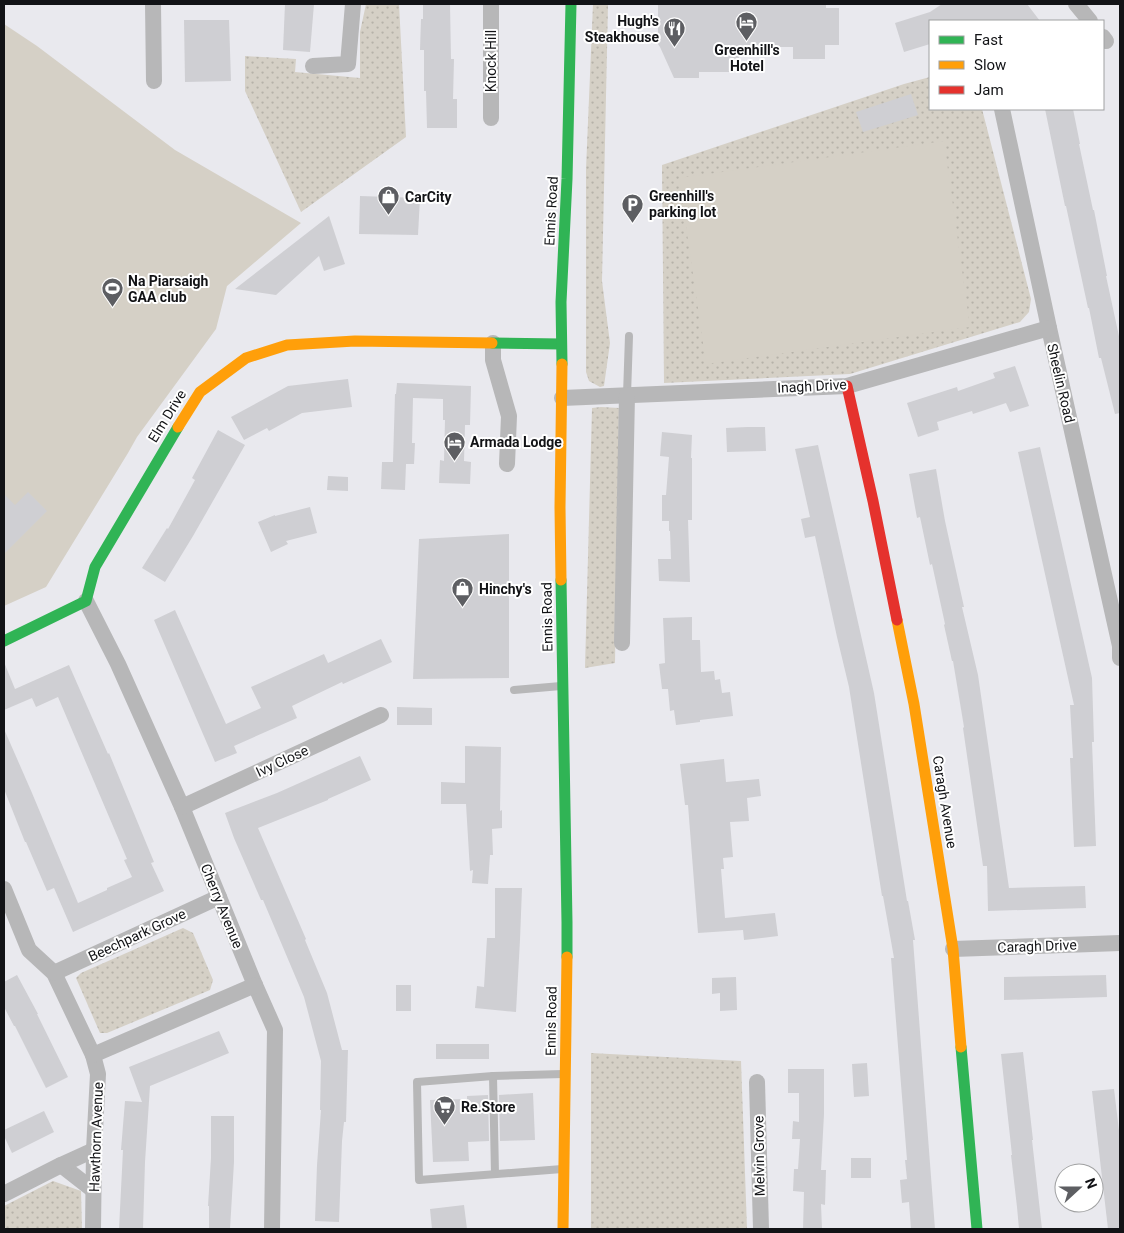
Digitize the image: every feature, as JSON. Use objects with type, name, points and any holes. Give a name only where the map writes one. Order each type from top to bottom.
[{"type":"street","points":[[153,4],[154,81]]},
{"type":"street","points":[[313,66],[348,64],[353,4]]},
{"type":"street","name":"Knock Hill","points":[[491,4],[491,118]]},
{"type":"street","name":"Ennis Road","points":[[564,1229],[567,922],[560,507],[561,302],[567,179],[570,4]]},
{"type":"street","points":[[1076,4],[1089,20]]},
{"type":"street","name":"Sheelin Road","points":[[1002,110],[1120,646],[1120,658]]},
{"type":"street","name":"Inagh Drive","points":[[562,398],[847,386],[1049,328]]},
{"type":"street","name":"Elm Drive","points":[[86,601],[95,567],[200,392],[246,358],[287,345],[355,341],[562,344]]},
{"type":"street","points":[[493,343],[493,360],[509,416],[507,464]]},
{"type":"street","name":"Caragh Avenue","points":[[847,386],[873,501],[914,704],[953,949],[977,1229]]},
{"type":"street","points":[[622,643],[628,395]]},
{"type":"street","points":[[4,641],[86,601]]},
{"type":"street","name":"Cherry Avenue","points":[[86,601],[118,664],[182,807],[275,1030],[272,1229]]},
{"type":"street","name":"Ivy Close","points":[[182,807],[381,715]]},
{"type":"street","name":"Hawthorn Avenue","points":[[5,894],[30,950],[54,974],[92,1055],[98,1074],[94,1150],[93,1229]]},
{"type":"street","name":"Beechpark Grove","points":[[54,974],[219,897]]},
{"type":"street","name":"Caragh Drive","points":[[953,949],[1120,943]]},
{"type":"street","points":[[92,1055],[255,985]]},
{"type":"street","name":"Melvin Grove","points":[[757,1082],[761,1229]]},
{"type":"street","points":[[4,1194],[61,1164],[94,1150]]},
{"type":"street","points":[[61,1164],[94,1190]]},
{"type":"lane","points":[[628,395],[629,336]]},
{"type":"lane","points":[[514,690],[563,686]]},
{"type":"lane","points":[[564,1169],[419,1180],[417,1082],[493,1076],[565,1074]]},
{"type":"lane","points":[[493,1076],[495,1174]]},
{"type":"shaded area","points":[[366,4],[399,4],[406,137],[301,212],[245,91],[245,56],[296,59],[295,72],[360,78],[360,32]]},
{"type":"shaded area","points":[[593,4],[608,4],[602,281],[610,343],[604,386],[600,387],[589,381],[586,372],[586,169]]},
{"type":"shaded area","name":"Na Piarsaigh GAA club","points":[[4,24],[37,46],[175,150],[301,223],[227,286],[216,329],[137,437],[46,587],[4,606]]},
{"type":"shaded area","points":[[929,77],[929,110],[982,110],[1031,299],[1029,312],[1020,322],[850,374],[664,383],[662,165]]},
{"type":"shaded area","points":[[944,141],[970,327],[706,364],[679,178]]},
{"type":"shaded area","points":[[592,408],[619,408],[615,663],[585,668]]},
{"type":"shaded area","points":[[183,928],[193,933],[213,980],[210,990],[107,1033],[100,1033],[76,978],[81,973]]},
{"type":"shaded area","points":[[591,1053],[741,1061],[747,1229],[591,1229]]},
{"type":"shaded area","points":[[53,1181],[81,1191],[82,1229],[4,1229],[4,1206]]},
{"type":"building","points":[[285,4],[314,4],[310,52],[283,50]]},
{"type":"building","points":[[423,4],[450,4],[451,59],[454,59],[453,99],[457,99],[457,128],[427,128],[426,91],[424,91],[424,50],[420,50]]},
{"type":"building","name":"Greenhill's Hotel","points":[[658,4],[826,4],[826,8],[839,8],[839,45],[825,45],[825,59],[793,59],[793,47],[739,47],[739,72],[699,72],[699,78],[674,78],[660,47],[653,37],[658,33]]},
{"type":"building","points":[[942,4],[1027,4],[1039,20],[929,20],[929,44],[904,52],[895,23],[930,12]]},
{"type":"building","points":[[184,20],[229,20],[231,81],[185,82]]},
{"type":"building","points":[[911,94],[918,115],[863,132],[856,112]]},
{"type":"building","points":[[1045,110],[1073,110],[1120,341],[1120,413],[1115,414],[1101,358],[1099,358]]},
{"type":"building","name":"CarCity","points":[[360,196],[420,198],[418,235],[359,234]]},
{"type":"building","points":[[329,216],[345,264],[324,271],[319,256],[276,295],[235,289]]},
{"type":"building","points":[[1015,366],[1029,406],[1010,412],[1006,403],[973,414],[972,411],[937,422],[939,430],[918,437],[907,403],[957,387],[958,391],[995,378],[993,373]]},
{"type":"building","points":[[348,379],[352,407],[302,413],[269,431],[267,428],[244,440],[231,417],[288,386]]},
{"type":"building","points":[[397,383],[471,386],[470,425],[465,425],[464,461],[471,462],[470,484],[439,483],[440,460],[444,461],[445,420],[443,420],[443,399],[413,398],[412,443],[415,443],[414,464],[406,464],[405,490],[381,489],[382,462],[393,462]]},
{"type":"building","points":[[765,427],[766,451],[727,452],[726,428]]},
{"type":"building","points":[[218,430],[245,445],[165,582],[142,568],[168,529],[195,480],[192,478]]},
{"type":"building","points":[[662,432],[692,435],[692,520],[688,520],[690,582],[659,581],[658,559],[671,559],[669,521],[662,521],[662,495],[666,495],[669,457],[660,456]]},
{"type":"building","points":[[818,445],[874,693],[907,901],[915,940],[913,940],[935,1229],[911,1229],[909,1202],[902,1203],[900,1180],[907,1179],[905,1160],[907,1160],[891,958],[894,958],[882,896],[849,687],[815,536],[805,538],[801,519],[810,517],[795,449]]},
{"type":"building","points":[[1040,447],[1092,678],[1094,742],[1092,742],[1096,846],[1074,847],[1070,758],[1073,758],[1070,705],[1074,705],[1018,452]]},
{"type":"building","points":[[936,469],[945,521],[964,607],[962,607],[978,675],[1009,888],[1085,886],[1086,908],[988,911],[987,866],[983,866],[953,661],[932,564],[930,565],[920,517],[917,518],[909,474]]},
{"type":"building","points":[[328,476],[348,477],[348,491],[327,490]]},
{"type":"building","points":[[28,492],[47,511],[4,554],[4,494],[15,505]]},
{"type":"building","points":[[310,507],[317,533],[286,541],[288,544],[271,552],[258,522],[275,515]]},
{"type":"building","name":"Hinchy's","points":[[509,534],[509,678],[413,679],[419,539]]},
{"type":"building","points":[[175,610],[226,724],[261,708],[251,687],[324,654],[328,663],[381,639],[392,662],[343,684],[342,682],[292,706],[297,718],[234,746],[237,753],[215,762],[154,620]]},
{"type":"building","points":[[692,617],[692,640],[700,640],[701,672],[714,671],[715,680],[720,679],[722,693],[730,692],[733,716],[676,725],[674,710],[670,711],[668,689],[662,689],[659,664],[665,663],[663,618]]},
{"type":"building","points":[[4,662],[15,689],[69,665],[109,753],[154,862],[151,863],[164,891],[73,932],[54,888],[47,891],[4,789],[4,729],[78,903],[132,877],[124,860],[127,859],[58,697],[36,707],[32,698],[4,710]]},
{"type":"building","points":[[397,707],[432,708],[432,725],[397,725]]},
{"type":"building","points":[[465,746],[501,747],[500,811],[502,810],[502,828],[492,829],[493,855],[490,855],[488,884],[472,883],[473,870],[470,871],[466,804],[441,804],[441,782],[465,783]]},
{"type":"building","points":[[360,756],[371,780],[328,800],[258,828],[327,993],[342,1050],[348,1050],[346,1122],[344,1122],[342,1141],[339,1222],[315,1221],[321,1110],[321,1061],[304,997],[263,900],[261,900],[234,838],[225,813],[277,793]]},
{"type":"building","points":[[724,759],[726,782],[759,779],[761,796],[747,798],[749,821],[730,822],[733,857],[723,858],[724,869],[721,869],[725,918],[775,913],[778,936],[744,940],[743,930],[698,933],[688,805],[685,805],[680,764]]},
{"type":"building","points":[[495,888],[522,888],[516,1012],[475,1008],[477,986],[484,987],[487,938],[495,938]]},
{"type":"building","points":[[17,975],[68,1077],[46,1088],[4,1007],[4,982]]},
{"type":"building","points":[[1106,975],[1107,997],[1004,1000],[1004,977]]},
{"type":"building","points":[[736,977],[737,1010],[720,1011],[720,993],[712,994],[712,978]]},
{"type":"building","points":[[396,985],[411,985],[411,1011],[396,1011]]},
{"type":"building","points":[[219,1031],[229,1053],[150,1086],[143,1229],[119,1229],[123,1150],[121,1150],[125,1101],[142,1102],[129,1067]]},
{"type":"building","points":[[436,1044],[489,1044],[489,1059],[436,1059]]},
{"type":"building","points":[[1023,1052],[1042,1229],[1019,1229],[1011,1155],[1001,1054]]},
{"type":"building","points":[[867,1063],[869,1096],[854,1097],[852,1064]]},
{"type":"building","points":[[788,1069],[824,1069],[821,1170],[826,1170],[825,1205],[821,1204],[822,1229],[803,1229],[804,1192],[793,1191],[794,1169],[798,1169],[800,1139],[792,1139],[793,1121],[799,1122],[799,1093],[788,1093]]},
{"type":"building","points":[[1114,1089],[1120,1139],[1120,1229],[1108,1229],[1104,1194],[1104,1163],[1100,1163],[1092,1091]]},
{"type":"building","points":[[533,1093],[535,1140],[500,1141],[499,1095]]},
{"type":"building","points":[[488,1095],[489,1141],[468,1142],[469,1161],[433,1162],[430,1100],[467,1099],[467,1096]]},
{"type":"building","points":[[44,1111],[54,1132],[12,1153],[4,1136],[4,1130]]},
{"type":"building","points":[[211,1116],[234,1116],[234,1162],[230,1229],[209,1229]]},
{"type":"building","points":[[851,1158],[871,1158],[871,1178],[851,1178]]},
{"type":"building","points":[[464,1205],[467,1229],[432,1229],[430,1209]]},
{"type":"traffic: fast","points":[[562,364],[561,302],[567,179],[571,4]]},
{"type":"traffic: fast","points":[[492,343],[561,344]]},
{"type":"traffic: fast","points":[[4,641],[86,601],[95,567],[178,427]]},
{"type":"traffic: fast","points":[[561,580],[567,957]]},
{"type":"traffic: fast","points":[[961,1047],[977,1229]]},
{"type":"traffic: slow","points":[[178,427],[200,392],[246,358],[287,345],[355,341],[492,343]]},
{"type":"traffic: slow","points":[[561,580],[562,364]]},
{"type":"traffic: slow","points":[[897,620],[914,704],[953,949],[961,1047]]},
{"type":"traffic: slow","points":[[563,1229],[567,957]]},
{"type":"traffic: jam","points":[[847,386],[897,620]]},
{"type":"place","name":"Greenhill's Hotel","points":[[747,41]]},
{"type":"place","name":"Hugh's Steakhouse","points":[[675,48]]},
{"type":"place","name":"CarCity","points":[[389,216]]},
{"type":"place","name":"Greenhill's parking lot","points":[[633,223]]},
{"type":"place","name":"Na Piarsaigh GAA club","points":[[112,308]]},
{"type":"place","name":"Armada Lodge","points":[[454,461]]},
{"type":"place","name":"Hinchy's","points":[[463,608]]},
{"type":"place","name":"Re.Store","points":[[445,1126]]}]
